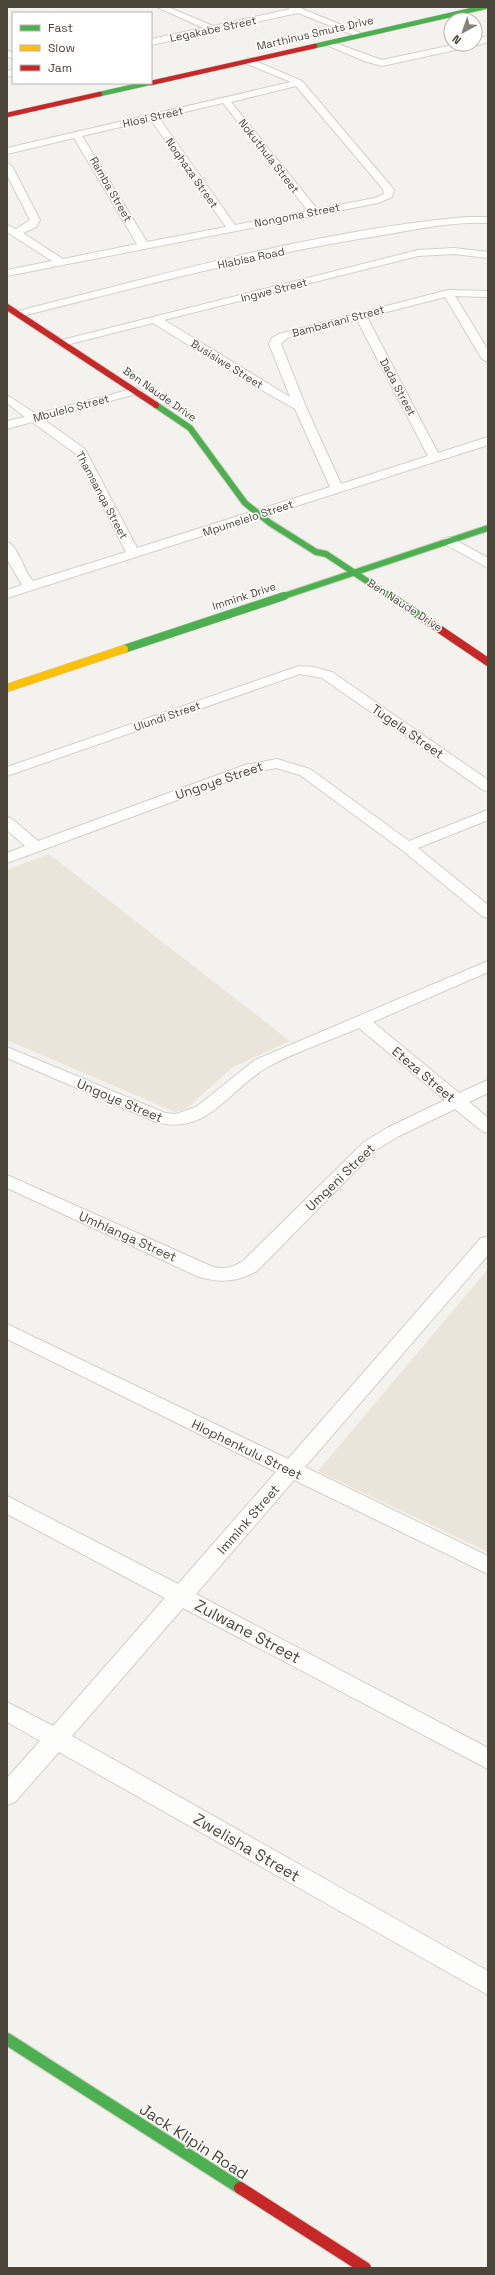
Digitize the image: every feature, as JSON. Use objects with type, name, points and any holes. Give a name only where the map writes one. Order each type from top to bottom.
[{"type":"main road","name":"Marthinus Smuts Drive","points":[[152,83],[485,7]]},
{"type":"main road","name":"Marthinus Smuts Drive","points":[[7,115],[146,84]]},
{"type":"main road","name":"Ben Naude Drive","points":[[10,310],[136,391],[198,436],[231,486],[244,502],[259,514],[316,552],[326,554],[354,572],[485,666]]},
{"type":"main road","name":"Immink Drive","points":[[7,688],[488,528]]},
{"type":"main road","points":[[316,552],[315,558],[326,567],[352,558]]},
{"type":"main road","name":"Ben Naude Drive","points":[[326,567],[350,583]]},
{"type":"main road","name":"Ben Naude Drive","points":[[470,662],[485,666]]},
{"type":"main road","name":"Jack Klipin Road","points":[[7,2039],[364,2268]]},
{"type":"street","points":[[161,7],[212,29]]},
{"type":"street","points":[[290,7],[361,35]]},
{"type":"street","name":"Legakabe Street","points":[[152,42],[299,10]]},
{"type":"street","points":[[326,43],[367,59],[382,62],[443,49]]},
{"type":"street","name":"Nongoma Street","points":[[7,273],[59,261],[381,199],[390,193],[365,160],[299,83],[248,61]]},
{"type":"street","name":"Hlosi Street","points":[[7,151],[299,83]]},
{"type":"street","name":"Nokuthula Street","points":[[225,100],[314,212]]},
{"type":"street","name":"Noqhaza Street","points":[[153,117],[210,200],[232,228]]},
{"type":"street","name":"Ramba Street","points":[[77,135],[88,151],[143,245]]},
{"type":"street","points":[[7,166],[35,220],[32,225],[11,230]]},
{"type":"street","name":"Hlabisa Road","points":[[10,310],[338,239],[465,221],[488,220]]},
{"type":"street","points":[[11,230],[59,261]]},
{"type":"street","name":"Ingwe Street","points":[[62,343],[418,254],[454,251],[488,255]]},
{"type":"street","name":"Bambanani Street","points":[[337,489],[300,407],[275,342],[283,336],[448,293],[472,292],[488,294]]},
{"type":"street","points":[[448,293],[488,359]]},
{"type":"street","name":"Dada Street","points":[[360,315],[435,458]]},
{"type":"street","name":"Busisiwe Street","points":[[156,320],[257,383],[300,407]]},
{"type":"street","name":"Mbulelo Street","points":[[7,425],[136,391]]},
{"type":"street","name":"Thamsanqa Street","points":[[7,398],[36,417],[81,452],[134,554]]},
{"type":"street","name":"Mpumelelo Street","points":[[7,594],[488,442]]},
{"type":"street","points":[[450,541],[488,564]]},
{"type":"street","points":[[7,546],[23,579],[30,586]]},
{"type":"street","name":"Ulundi Street","points":[[7,772],[299,670],[314,671],[327,675]]},
{"type":"street","name":"Tugela Street","points":[[327,675],[488,787]]},
{"type":"street","name":"Ungoye Street","points":[[7,858],[250,768],[270,763],[290,766],[305,772],[407,847],[488,912]]},
{"type":"street","points":[[407,847],[488,815]]},
{"type":"street","points":[[7,822],[36,848]]},
{"type":"street","name":"Ungoye Street","points":[[7,1052],[162,1118],[182,1121],[200,1113],[253,1068],[360,1020],[488,966]]},
{"type":"street","name":"Eteza Street","points":[[360,1020],[488,1128]]},
{"type":"street","name":"Umgeni Street","points":[[250,1266],[370,1146],[488,1086]]},
{"type":"street","name":"Umhlanga Street","points":[[7,1182],[214,1275],[231,1275],[250,1266]]},
{"type":"street","name":"Immink Street","points":[[7,1795],[488,1243]]},
{"type":"street","name":"Hlophenkulu Street","points":[[7,1331],[488,1566]]},
{"type":"street","name":"Zulwane Street","points":[[7,1504],[488,1759]]},
{"type":"street","name":"Zwelisha Street","points":[[7,1711],[488,1984]]},
{"type":"shaded area","points":[[49,854],[290,1041],[233,1067],[186,1109],[175,1112],[7,1040],[7,870]]},
{"type":"shaded area","points":[[488,1269],[488,1552],[318,1471]]},
{"type":"traffic: fast","points":[[315,46],[485,7]]},
{"type":"traffic: fast","points":[[100,94],[145,84]]},
{"type":"traffic: fast","points":[[156,405],[190,428],[205,446],[230,485],[245,503],[270,523],[316,552],[326,554],[423,618]]},
{"type":"traffic: fast","points":[[124,649],[488,528]]},
{"type":"traffic: fast","points":[[7,2039],[240,2188]]},
{"type":"traffic: slow","points":[[7,688],[124,649]]},
{"type":"traffic: jam","points":[[152,83],[315,46]]},
{"type":"traffic: jam","points":[[7,115],[100,94]]},
{"type":"traffic: jam","points":[[7,307],[156,405]]},
{"type":"traffic: jam","points":[[423,618],[488,662]]},
{"type":"traffic: jam","points":[[240,2188],[365,2268]]}]
